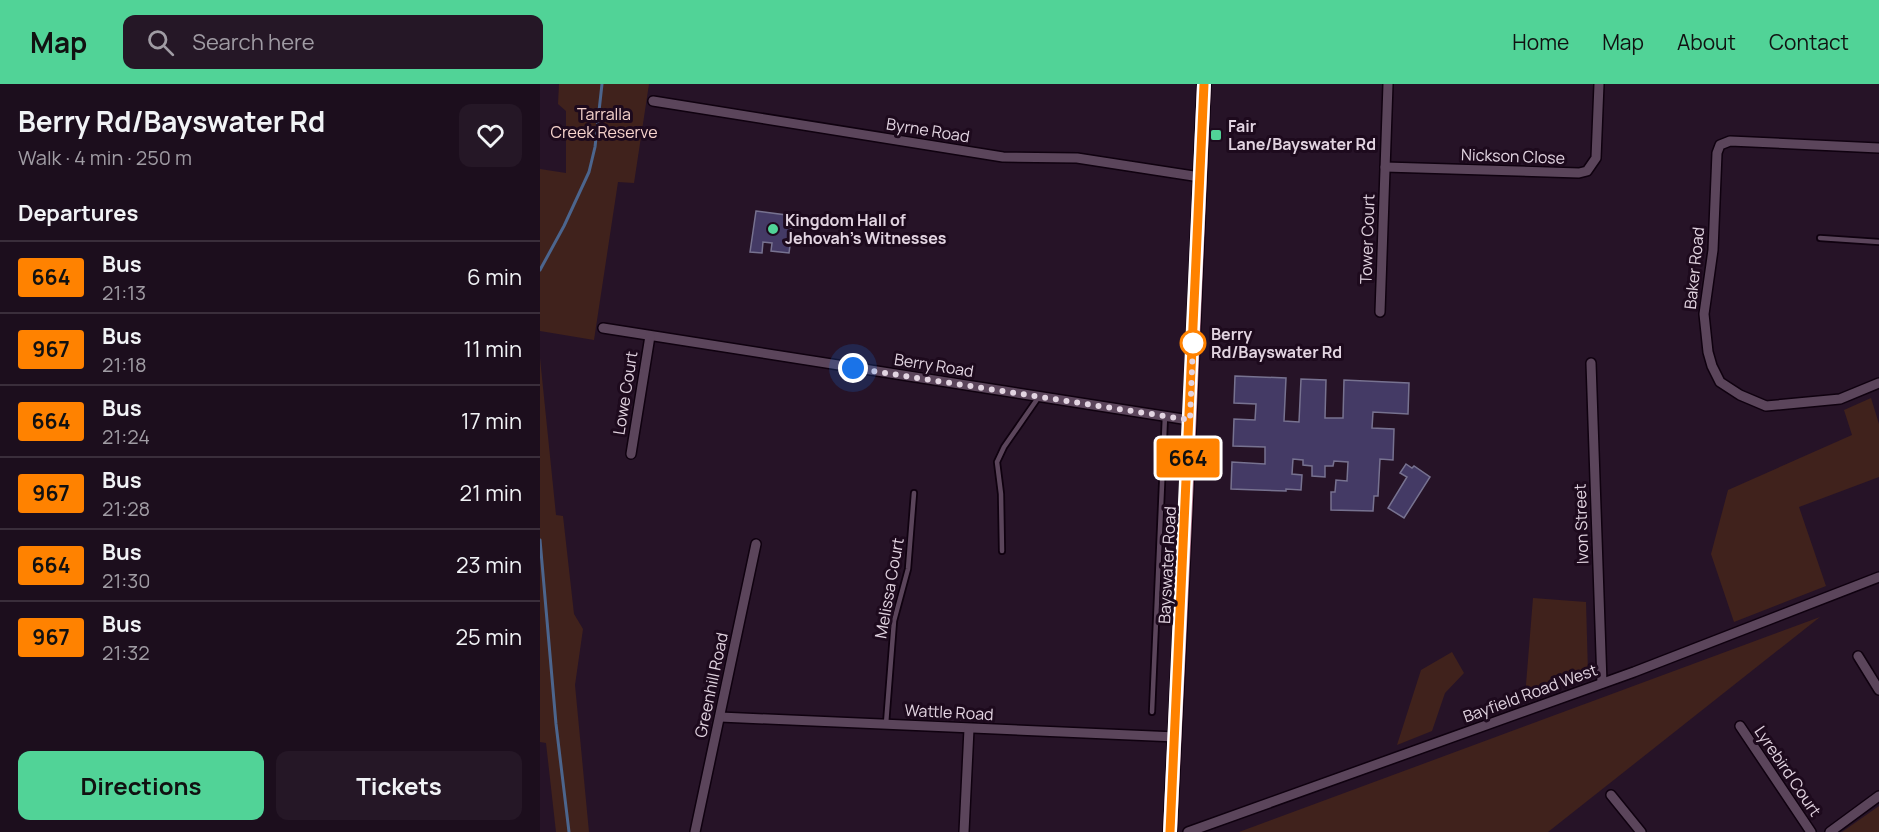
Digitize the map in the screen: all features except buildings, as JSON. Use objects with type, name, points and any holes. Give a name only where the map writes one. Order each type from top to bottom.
[{"type":"main road","name":"Bayswater Road","points":[[1170,832],[1204,84]]},
{"type":"street","name":"Tower Court","points":[[1380,312],[1388,84]]},
{"type":"street","name":"Nickson Close","points":[[1385,167],[1579,173],[1587,171],[1596,158],[1599,84]]},
{"type":"street","name":"Byrne Road","points":[[653,101],[1003,157],[1077,158],[1200,177]]},
{"type":"street","name":"Baker Road","points":[[1879,148],[1730,141],[1720,145],[1717,153],[1713,250],[1704,314],[1708,352],[1720,382],[1740,395],[1766,406],[1840,399],[1879,383]]},
{"type":"street","name":"Berry Road","points":[[603,328],[1190,420]]},
{"type":"street","name":"Lowe Court","points":[[631,454],[650,336]]},
{"type":"street","name":"Ivon Street","points":[[1590,363],[1602,683]]},
{"type":"street","name":"Greenhill Road","points":[[695,832],[756,544]]},
{"type":"street","name":"Bayfield Road West","points":[[1188,832],[1602,683],[1879,577]]},
{"type":"street","points":[[1858,656],[1879,690]]},
{"type":"street","name":"Wattle Road","points":[[720,717],[1176,737]]},
{"type":"street","name":"Lyrebird Court","points":[[1740,726],[1811,832]]},
{"type":"street","points":[[964,832],[969,729]]},
{"type":"street","points":[[1611,795],[1641,832]]},
{"type":"street","points":[[1830,832],[1879,796]]},
{"type":"lane","points":[[1820,238],[1879,242]]},
{"type":"lane","points":[[1002,551],[997,462],[1004,447],[1038,397]]},
{"type":"lane","points":[[1152,712],[1165,416]]},
{"type":"lane","name":"Melissa Court","points":[[886,724],[894,621],[908,569],[914,493]]},
{"type":"green space","name":"Tarralla Creek Reserve","points":[[559,84],[649,84],[634,183],[618,182],[594,340],[540,331],[540,169],[566,173],[566,111],[558,104]]},
{"type":"green space","points":[[540,358],[556,515],[563,516],[574,614],[583,629],[575,685],[589,832],[556,832],[546,743],[540,742]]},
{"type":"green space","points":[[1871,398],[1879,424],[1879,477],[1799,507],[1826,586],[1734,622],[1711,554],[1728,490],[1852,435],[1844,410]]},
{"type":"green space","points":[[1533,598],[1586,602],[1588,674],[1525,697]]},
{"type":"green space","points":[[1820,617],[1548,832],[1239,832]]},
{"type":"green space","points":[[1452,652],[1464,673],[1445,693],[1432,731],[1397,745],[1421,670]]},
{"type":"green space","points":[[1879,806],[1879,832],[1842,832]]},
{"type":"waterway","points":[[540,270],[589,172],[595,147],[602,84]]},
{"type":"waterway","points":[[540,540],[556,724],[569,832]]},
{"type":"bus line","name":"664","points":[[1170,832],[1204,84]]},
{"type":"place","name":"Fair Lane/Bayswater Rd","points":[[1216,135]]},
{"type":"place","name":"Kingdom Hall of Jehovah's Witnesses","points":[[773,229]]},
{"type":"place","name":"Berry Rd/Bayswater Rd","points":[[1193,343]]},
{"type":"route","points":[[853,368],[1190,420],[1193,343]]}]
